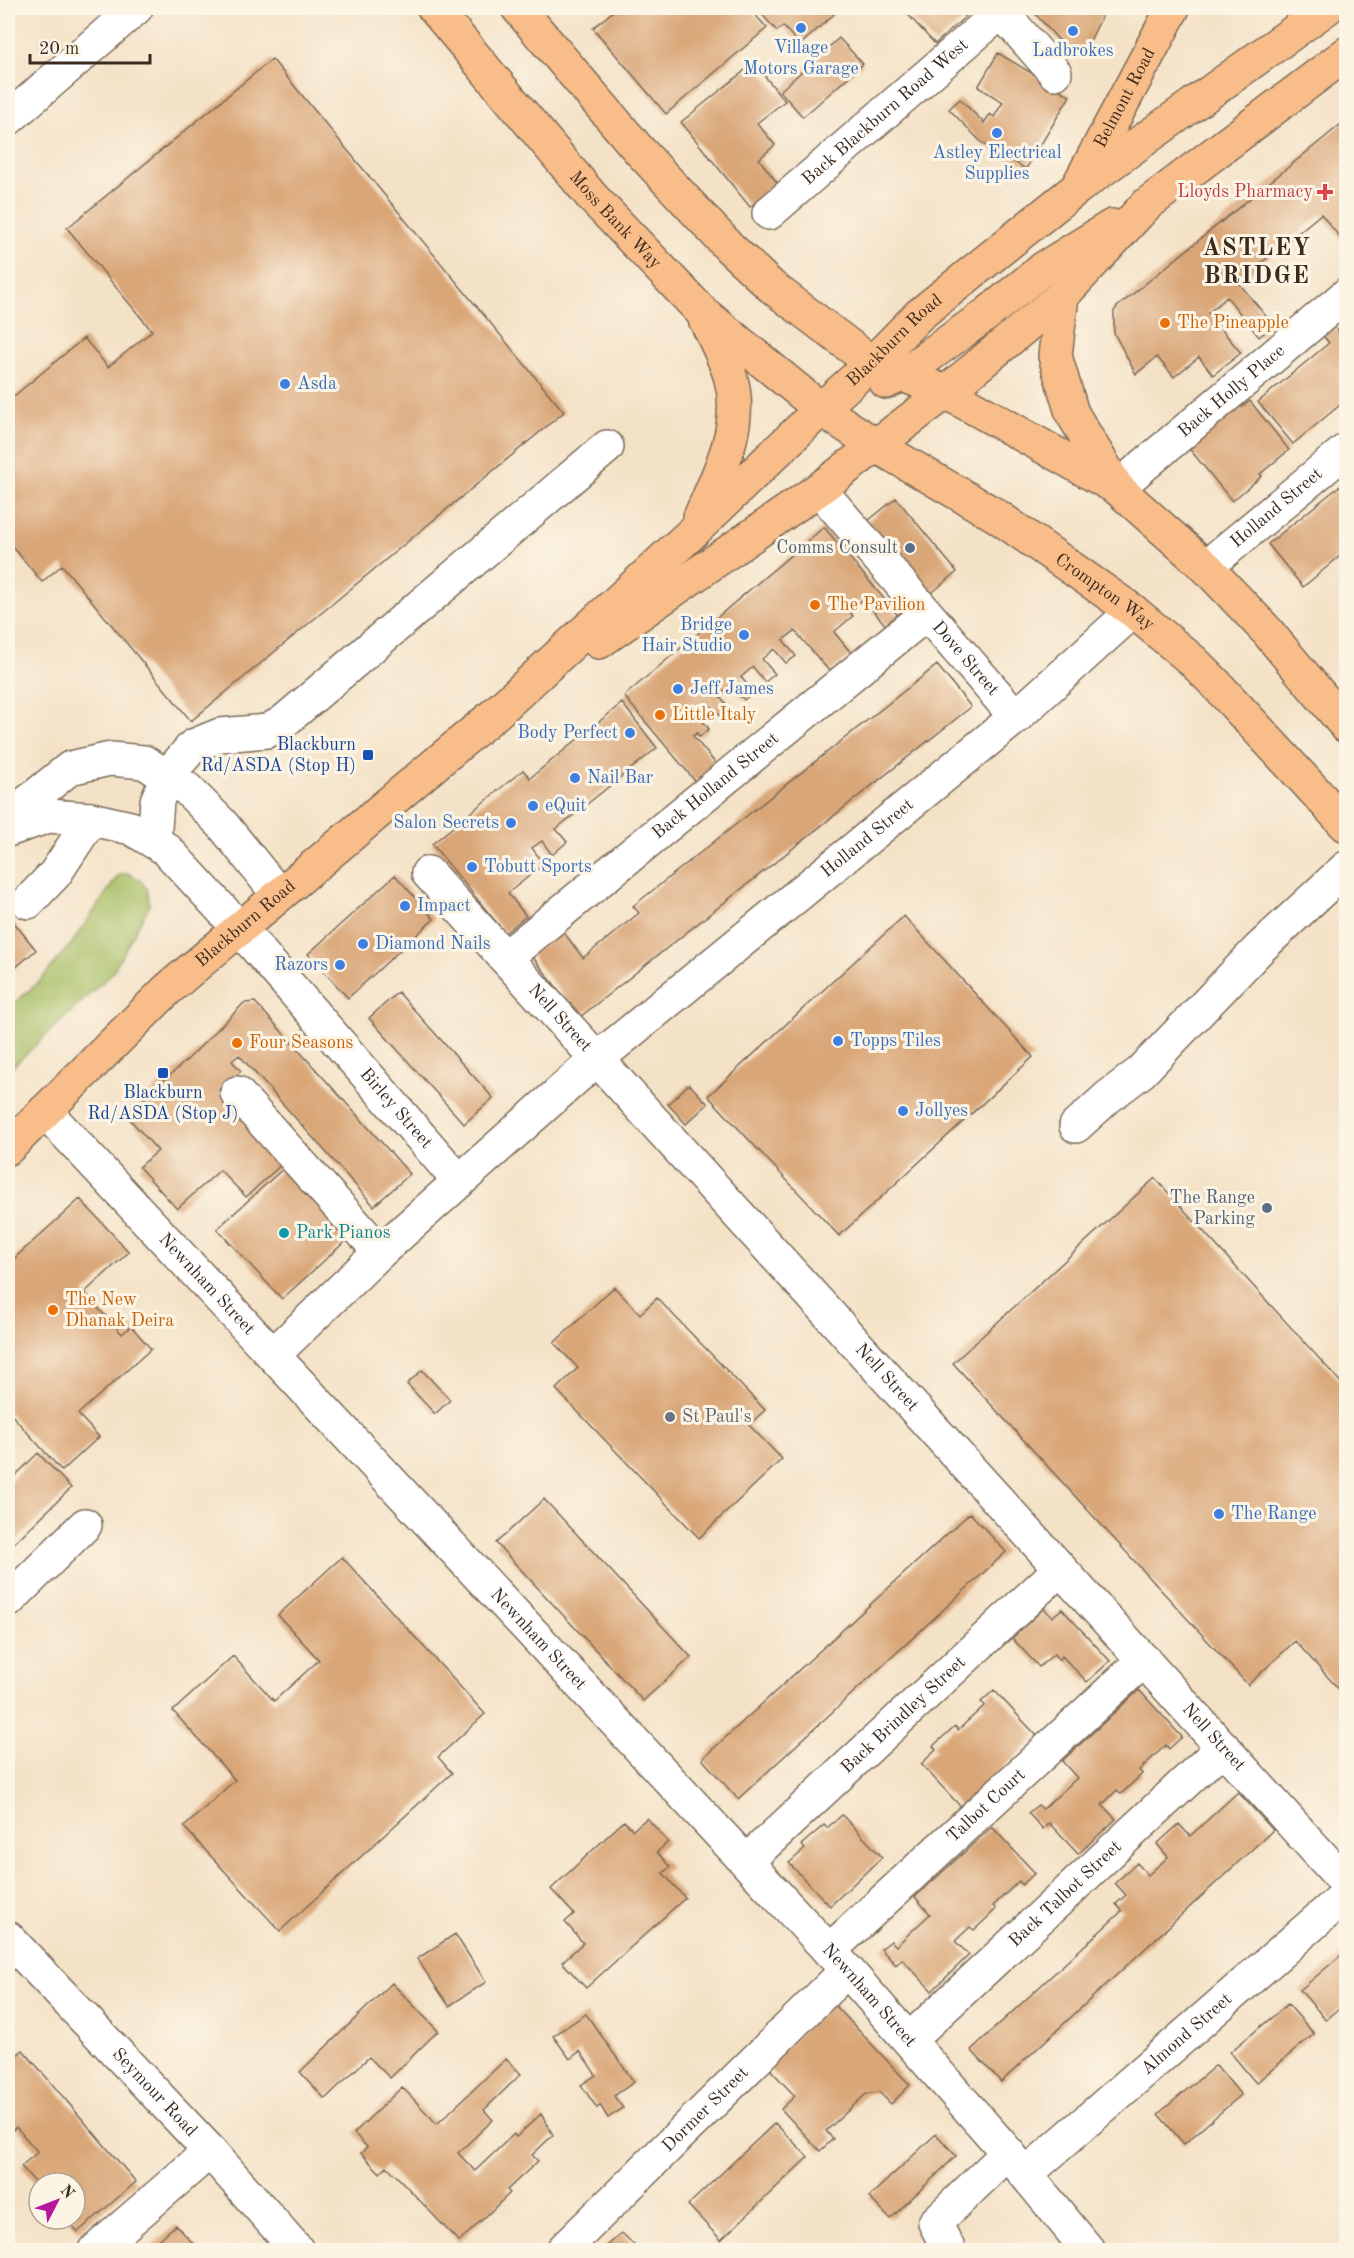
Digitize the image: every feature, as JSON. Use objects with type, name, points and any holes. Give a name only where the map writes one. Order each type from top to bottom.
[{"type":"main road","name":"Moss Bank Way","points":[[434,8],[593,198],[702,312],[821,409]]},
{"type":"main road","points":[[518,8],[638,149],[730,248],[787,298],[887,369],[946,392],[1117,488],[1206,567],[1266,630],[1347,726]]},
{"type":"main road","name":"Belmont Road","points":[[1077,188],[1173,8]]},
{"type":"main road","name":"Blackburn Road","points":[[8,1148],[168,989],[496,713],[693,532],[821,409],[887,369],[927,308],[1077,188],[1327,8]]},
{"type":"main road","name":"Blackburn Road","points":[[496,713],[819,489],[946,392],[1062,296],[1146,205],[1347,54]]},
{"type":"main road","points":[[887,369],[987,314],[1044,268],[1146,205]]},
{"type":"main road","points":[[1062,296],[1055,356],[1072,413],[1117,488]]},
{"type":"main road","points":[[693,532],[721,469],[734,420],[731,381],[719,347],[702,312]]},
{"type":"main road","name":"Crompton Way","points":[[821,409],[875,445],[997,516],[1133,611],[1215,682],[1347,825]]},
{"type":"street","points":[[8,119],[136,8]]},
{"type":"street","points":[[1000,9],[1055,73]]},
{"type":"street","name":"Back Blackburn Road West","points":[[769,213],[1000,9]]},
{"type":"street","name":"Back Holly Place","points":[[1117,488],[1343,305]]},
{"type":"street","points":[[154,843],[157,801],[167,777],[193,746],[220,735],[267,731],[282,723],[607,447]]},
{"type":"street","name":"Holland Street","points":[[1206,567],[1347,450]]},
{"type":"street","name":"Dove Street","points":[[819,489],[1016,717]]},
{"type":"street","name":"Holland Street","points":[[273,1355],[380,1252],[597,1059],[1016,717],[1133,611]]},
{"type":"street","name":"Back Holland Street","points":[[505,958],[926,614]]},
{"type":"street","points":[[8,818],[70,768],[110,759],[144,762],[187,789],[222,824],[279,895]]},
{"type":"street","name":"Birley Street","points":[[8,830],[49,816],[91,819],[130,828],[165,849],[239,928],[459,1181]]},
{"type":"street","points":[[28,902],[55,874],[91,819]]},
{"type":"street","points":[[1076,1126],[1108,1097],[1141,1072],[1259,949],[1347,868]]},
{"type":"street","name":"Nell Street","points":[[428,873],[1347,1884]]},
{"type":"street","points":[[237,1093],[380,1252]]},
{"type":"street","name":"Newnham Street","points":[[45,1111],[747,1861],[909,2040],[1088,2250]]},
{"type":"street","points":[[8,1601],[85,1524]]},
{"type":"street","name":"Back Brindley Street","points":[[747,1861],[1060,1569]]},
{"type":"street","name":"Talbot Court","points":[[838,1961],[1144,1660]]},
{"type":"street","name":"Back Talbot Street","points":[[909,2040],[1223,1748]]},
{"type":"street","name":"Almond Street","points":[[949,2250],[934,2223],[1017,2164],[1347,1895]]},
{"type":"street","name":"Seymour Road","points":[[8,1938],[210,2151],[297,2250]]},
{"type":"street","name":"Dormer Street","points":[[563,2250],[838,1961]]},
{"type":"street","points":[[96,2250],[210,2151]]},
{"type":"green space","points":[[127,873],[140,880],[148,890],[149,906],[112,973],[8,1071],[8,1008],[38,983],[72,943],[118,876]]},
{"type":"building","points":[[617,8],[749,8],[767,28],[666,114],[593,28]]},
{"type":"building","name":"Village Motors Garage","points":[[756,8],[828,8],[834,14],[800,45],[783,26],[777,31]]},
{"type":"building","points":[[902,8],[958,8],[966,16],[935,44]]},
{"type":"building","name":"Ladbrokes","points":[[1030,8],[1106,8],[1084,53],[1072,55]]},
{"type":"building","points":[[839,38],[863,64],[803,117],[780,91]]},
{"type":"building","points":[[998,53],[1070,96],[1026,169],[982,143],[949,109],[960,99],[984,123],[990,114],[994,117],[1003,102],[978,87]]},
{"type":"building","name":"Asda","points":[[272,59],[564,412],[191,721],[62,565],[42,582],[8,541],[8,401],[84,338],[108,367],[152,331],[67,228]]},
{"type":"building","points":[[754,63],[785,101],[757,123],[775,145],[759,159],[778,184],[750,207],[681,122]]},
{"type":"building","points":[[1346,120],[1346,236],[1342,240],[1321,214],[1238,282],[1273,325],[1259,337],[1227,297],[1208,313],[1241,353],[1213,375],[1199,357],[1174,377],[1157,357],[1136,374],[1114,333],[1114,311],[1117,307]]},
{"type":"building","points":[[1332,324],[1346,341],[1346,400],[1293,444],[1258,402],[1329,343],[1321,333]]},
{"type":"building","points":[[1235,399],[1242,407],[1250,401],[1289,450],[1232,501],[1183,441]]},
{"type":"building","points":[[1346,481],[1346,551],[1303,587],[1268,544]]},
{"type":"building","name":"Comms Consult","points":[[896,498],[957,572],[924,599],[863,525]]},
{"type":"building","points":[[824,527],[900,618],[888,628],[863,599],[849,611],[853,616],[834,632],[852,654],[830,672],[795,631],[783,640],[796,656],[786,663],[774,649],[762,659],[775,674],[765,682],[753,667],[741,677],[753,692],[744,700],[731,685],[719,695],[731,710],[722,718],[709,703],[697,714],[709,729],[699,737],[697,733],[693,736],[716,764],[695,781],[624,696]]},
{"type":"building","points":[[937,665],[971,707],[580,1017],[531,955],[562,930],[583,958],[639,913],[633,906]]},
{"type":"building","points":[[622,703],[657,748],[556,829],[567,842],[552,855],[542,841],[532,848],[544,864],[508,893],[526,916],[505,933],[432,844],[523,770],[530,778]]},
{"type":"building","points":[[395,875],[434,919],[348,998],[308,954]]},
{"type":"building","points":[[8,915],[36,950],[8,974]]},
{"type":"building","points":[[904,916],[1033,1057],[839,1236],[708,1096]]},
{"type":"building","points":[[398,992],[493,1098],[464,1124],[369,1018]]},
{"type":"building","points":[[255,1002],[410,1174],[374,1206],[239,1055],[232,1061],[241,1071],[219,1090],[284,1162],[246,1197],[220,1170],[177,1209],[139,1167],[158,1151],[126,1115],[189,1058],[244,1003]]},
{"type":"building","points":[[689,1084],[708,1104],[686,1124],[668,1104]]},
{"type":"building","name":"Park Pianos","points":[[286,1166],[350,1237],[282,1299],[217,1229]]},
{"type":"building","name":"The Range","points":[[1155,1178],[1346,1388],[1346,1697],[1295,1641],[1248,1685],[953,1363]]},
{"type":"building","name":"The New Dhanak Deira","points":[[80,1199],[129,1252],[84,1293],[122,1334],[131,1326],[151,1349],[78,1414],[99,1437],[62,1471],[8,1411],[8,1264]]},
{"type":"building","name":"St Paul's","points":[[614,1287],[640,1314],[657,1298],[765,1410],[749,1425],[782,1459],[699,1538],[556,1389],[578,1368],[554,1343]]},
{"type":"building","points":[[422,1370],[450,1400],[435,1414],[407,1384]]},
{"type":"building","points":[[38,1453],[71,1488],[8,1549],[8,1483]]},
{"type":"building","points":[[544,1499],[691,1657],[643,1701],[496,1543]]},
{"type":"building","points":[[970,1513],[1006,1552],[738,1799],[702,1759]]},
{"type":"building","points":[[342,1557],[485,1714],[438,1757],[452,1773],[280,1931],[184,1827],[235,1780],[173,1711],[233,1656],[274,1701],[319,1660],[278,1615]]},
{"type":"building","points":[[1044,1608],[1052,1617],[1062,1609],[1110,1661],[1087,1682],[1062,1656],[1059,1660],[1054,1654],[1039,1667],[1012,1638]]},
{"type":"building","points":[[994,1690],[1037,1736],[961,1807],[921,1764],[936,1750],[933,1746],[955,1726],[958,1730],[985,1705],[981,1702]]},
{"type":"building","points":[[1139,1690],[1182,1737],[1169,1749],[1166,1745],[1139,1770],[1142,1774],[1121,1794],[1117,1790],[1102,1805],[1116,1819],[1078,1854],[1049,1823],[1043,1829],[1028,1813],[1038,1805],[1043,1809],[1077,1778],[1062,1761]]},
{"type":"building","points":[[1238,1792],[1273,1830],[1001,2082],[971,2050],[1122,1911],[1116,1904],[1126,1895],[1115,1883],[1137,1863],[1148,1875],[1168,1857],[1157,1844],[1179,1824],[1190,1836]]},
{"type":"building","points":[[842,1815],[882,1857],[830,1906],[789,1863],[805,1849],[801,1845],[824,1825],[827,1828]]},
{"type":"building","points":[[647,1818],[668,1842],[657,1852],[670,1867],[663,1873],[685,1898],[586,1988],[562,1962],[583,1943],[565,1922],[574,1914],[551,1889],[624,1821],[633,1830]]},
{"type":"building","points":[[992,1827],[1035,1873],[1022,1885],[1019,1881],[993,1906],[996,1909],[985,1920],[974,1930],[970,1927],[955,1941],[969,1955],[932,1991],[902,1959],[896,1965],[881,1949],[891,1941],[896,1946],[930,1914],[915,1897]]},
{"type":"building","points":[[455,1934],[486,1982],[449,2006],[417,1959]]},
{"type":"building","points":[[1346,1951],[1346,2003],[1326,2020],[1300,1990]]},
{"type":"building","points":[[392,1983],[438,2031],[390,2078],[369,2057],[325,2099],[300,2072]]},
{"type":"building","points":[[833,2003],[910,2085],[891,2104],[879,2092],[866,2094],[826,2131],[833,2139],[820,2151],[781,2109],[795,2096],[766,2065]]},
{"type":"building","points":[[1288,2004],[1314,2034],[1256,2083],[1230,2052]]},
{"type":"building","points":[[586,2014],[634,2082],[614,2096],[623,2108],[608,2118],[600,2105],[597,2108],[581,2085],[596,2075],[580,2051],[570,2059],[553,2036]]},
{"type":"building","points":[[23,2050],[136,2182],[87,2224],[87,2171],[27,2171],[27,2173],[21,2166],[38,2152],[16,2127],[8,2135],[8,2062]]},
{"type":"building","points":[[506,2059],[521,2074],[484,2110],[493,2120],[458,2153],[475,2171],[514,2134],[516,2137],[541,2114],[553,2135],[532,2155],[538,2161],[507,2190],[510,2193],[459,2242],[387,2166],[380,2173],[361,2153],[367,2147],[354,2133],[402,2087],[437,2124]]},
{"type":"building","points":[[1216,2065],[1241,2095],[1184,2144],[1158,2114]]},
{"type":"building","points":[[775,2123],[808,2157],[721,2240],[688,2205]]},
{"type":"building","points":[[936,2134],[956,2156],[890,2219],[869,2197]]},
{"type":"building","points":[[176,2225],[199,2250],[147,2250]]},
{"type":"building","points":[[622,2233],[639,2250],[602,2250]]},
{"type":"place","name":"Village Motors Garage","points":[[801,28]]},
{"type":"place","name":"Ladbrokes","points":[[1073,31]]},
{"type":"place","name":"Astley Electrical Supplies","points":[[997,133]]},
{"type":"place","name":"Lloyds Pharmacy","points":[[1325,192]]},
{"type":"place","name":"The Pineapple","points":[[1165,323]]},
{"type":"place","name":"Asda","points":[[285,384]]},
{"type":"place","name":"Comms Consult","points":[[910,548]]},
{"type":"place","name":"The Pavilion","points":[[815,605]]},
{"type":"place","name":"Bridge Hair Studio","points":[[744,635]]},
{"type":"place","name":"Jeff James","points":[[678,689]]},
{"type":"place","name":"Little Italy","points":[[660,715]]},
{"type":"place","name":"Body Perfect","points":[[630,733]]},
{"type":"place","name":"Blackburn Rd/ASDA (Stop H)","points":[[368,755]]},
{"type":"place","name":"Nail Bar","points":[[575,778]]},
{"type":"place","name":"eQuit","points":[[533,806]]},
{"type":"place","name":"Salon Secrets","points":[[511,823]]},
{"type":"place","name":"Tobutt Sports","points":[[472,867]]},
{"type":"place","name":"Impact","points":[[405,906]]},
{"type":"place","name":"Diamond Nails","points":[[363,944]]},
{"type":"place","name":"Razors","points":[[340,965]]},
{"type":"place","name":"Topps Tiles","points":[[838,1041]]},
{"type":"place","name":"Four Seasons","points":[[237,1043]]},
{"type":"place","name":"Blackburn Rd/ASDA (Stop J)","points":[[163,1073]]},
{"type":"place","name":"Jollyes","points":[[903,1111]]},
{"type":"place","name":"The Range Parking","points":[[1267,1208]]},
{"type":"place","name":"Park Pianos","points":[[284,1233]]},
{"type":"place","name":"The New Dhanak Deira","points":[[53,1310]]},
{"type":"place","name":"St Paul's","points":[[670,1417]]},
{"type":"place","name":"The Range","points":[[1219,1514]]},
{"type":"district","name":"ASTLEY BRIDGE","points":[[1257,263]]}]
